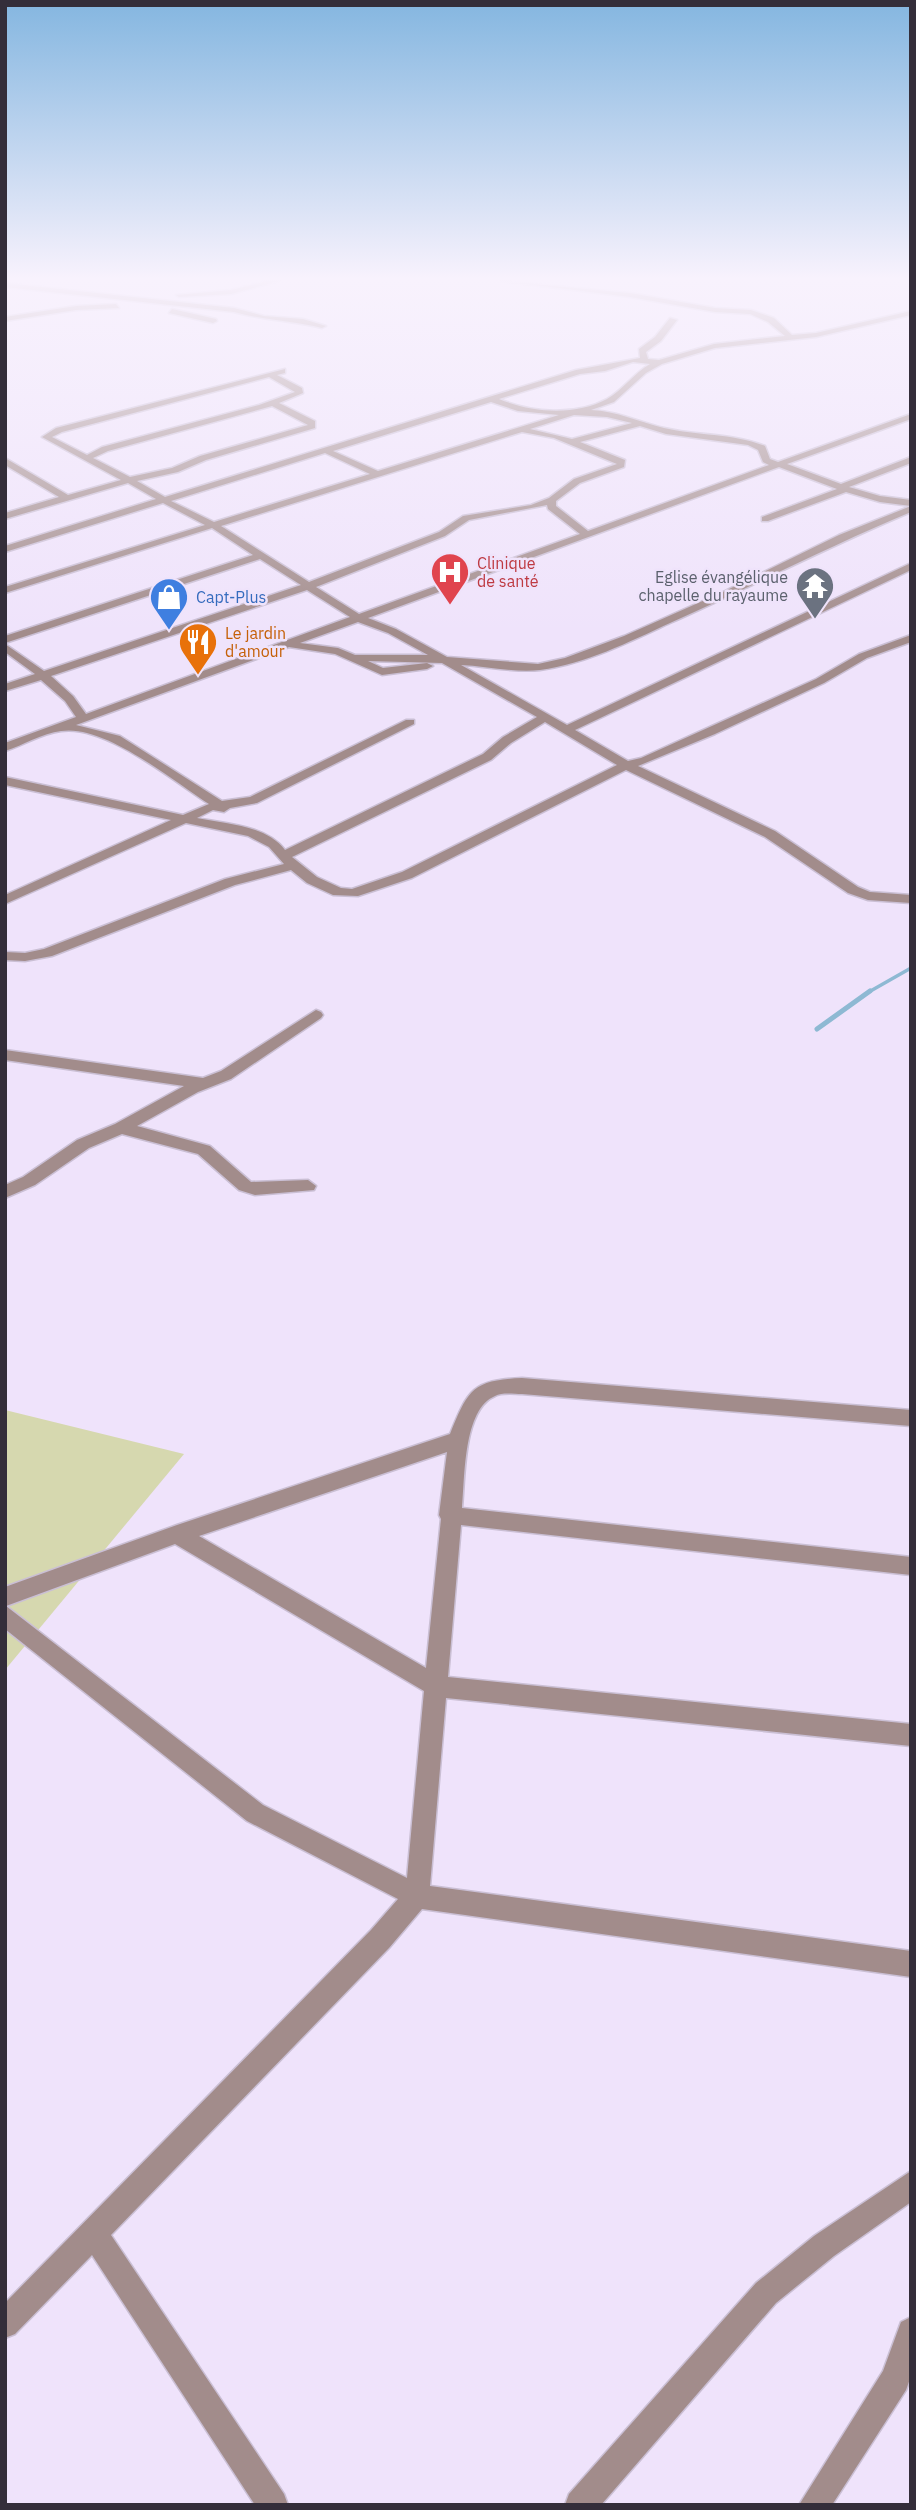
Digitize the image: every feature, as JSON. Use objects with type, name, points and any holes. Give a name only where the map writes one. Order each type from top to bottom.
[{"type":"street","points":[[180,398],[47,434],[48,438],[215,526],[358,618],[380,625],[626,765],[770,834],[853,890],[868,896],[911,899]]},
{"type":"street","points":[[87,457],[105,449],[157,437],[287,398]]},
{"type":"street","points":[[5,590],[573,414],[613,398]]},
{"type":"street","points":[[5,549],[492,399],[525,410],[604,414],[669,431],[727,438],[756,445],[765,450],[766,460],[775,465],[792,468],[801,474],[842,488],[886,500],[911,503]]},
{"type":"street","points":[[5,516],[129,480],[175,470],[203,458],[312,426],[305,418],[272,403]]},
{"type":"street","points":[[5,747],[911,416]]},
{"type":"street","points":[[575,441],[639,423]]},
{"type":"street","points":[[5,688],[309,586],[442,534],[466,519],[533,507],[552,500],[578,481],[623,463],[575,441],[515,430]]},
{"type":"street","points":[[326,450],[378,474]]},
{"type":"street","points":[[765,519],[911,460]]},
{"type":"street","points":[[5,461],[67,498]]},
{"type":"street","points":[[736,480],[801,474]]},
{"type":"street","points":[[552,500],[551,508],[586,534]]},
{"type":"street","points":[[286,644],[328,649],[391,673],[443,661],[538,667],[568,661],[641,632],[729,593],[842,537],[911,509]]},
{"type":"street","points":[[5,640],[261,555]]},
{"type":"street","points":[[565,730],[911,566]]},
{"type":"street","points":[[323,631],[380,625]]},
{"type":"street","points":[[5,780],[252,833],[274,844],[312,880],[338,892],[352,893],[407,875],[626,765],[645,761],[711,732],[820,681],[863,656],[911,638]]},
{"type":"street","points":[[5,647],[72,704],[83,719]]},
{"type":"street","points":[[5,956],[25,957],[47,953],[289,860],[487,757],[507,740],[545,718]]},
{"type":"street","points":[[5,900],[181,819],[221,805],[253,800],[410,722]]},
{"type":"street","points":[[60,727],[89,730],[116,739],[221,805],[252,833]]},
{"type":"street","points":[[5,1192],[29,1181],[70,1150],[121,1128],[204,1083],[226,1076],[316,1015]]},
{"type":"street","points":[[5,1055],[204,1083]]},
{"type":"street","points":[[121,1128],[198,1147],[245,1186],[255,1189],[308,1186]]},
{"type":"street","points":[[5,2324],[380,1939],[417,1896],[438,1687],[449,1515],[458,1440],[472,1404],[485,1391],[509,1386],[911,1418]]},
{"type":"street","points":[[5,1597],[177,1534],[458,1440]]},
{"type":"street","points":[[449,1515],[911,1566]]},
{"type":"street","points":[[177,1534],[438,1687],[911,1735]]},
{"type":"street","points":[[5,1616],[256,1813],[417,1896],[911,1964]]},
{"type":"street","points":[[580,2505],[766,2294],[824,2246],[911,2185]]},
{"type":"street","points":[[94,2234],[273,2505]]},
{"type":"street","points":[[814,2505],[895,2379],[911,2332]]},
{"type":"green space","points":[[5,1410],[184,1454],[5,1670]]},
{"type":"waterway","points":[[868,992],[911,968]]},
{"type":"waterway","points":[[817,1029],[868,992]]},
{"type":"place","name":"Clinique de santé","points":[[450,606]]},
{"type":"place","name":"Eglise évangélique chapelle du rayaume","points":[[815,620]]},
{"type":"place","name":"Capt-Plus","points":[[169,631]]},
{"type":"place","name":"Le jardin d'amour","points":[[198,676]]}]
